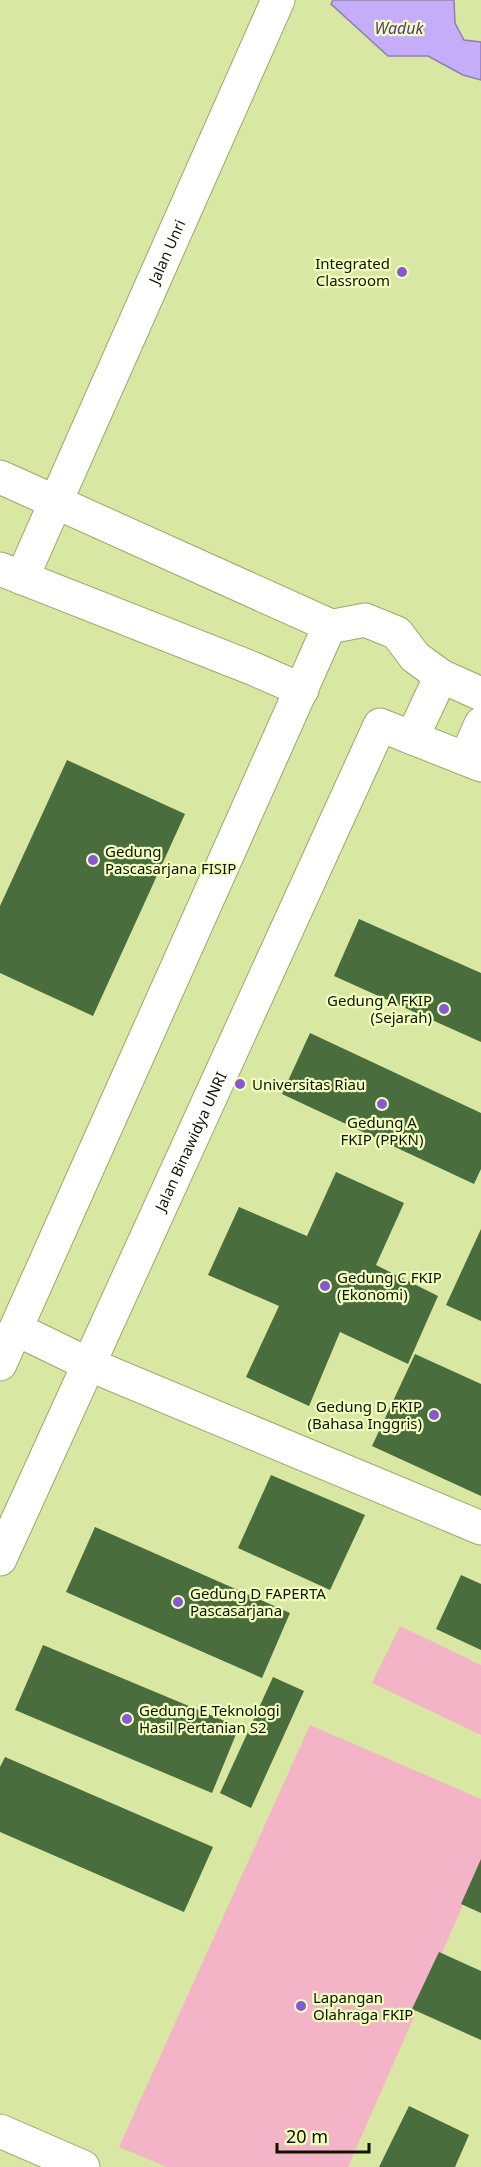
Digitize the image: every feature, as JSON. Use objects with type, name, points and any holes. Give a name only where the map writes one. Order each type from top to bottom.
[{"type":"lane","name":"Jalan Unri","points":[[278,0],[55,503],[11,574],[302,690]]},
{"type":"lane","points":[[0,477],[331,626],[365,620],[397,633],[415,657],[441,676],[481,694]]},
{"type":"lane","points":[[0,1364],[331,626]]},
{"type":"lane","points":[[441,676],[412,738],[473,762],[481,724]]},
{"type":"lane","name":"Jalan Binawidya UNRI","points":[[0,1559],[380,725],[412,738]]},
{"type":"lane","points":[[16,1329],[88,1364],[481,1528]]},
{"type":"lane","points":[[0,2131],[83,2167]]},
{"type":"shaded area","name":"Universitas Riau","points":[[0,0],[481,0],[481,2167],[0,2167]]},
{"type":"shaded area","points":[[400,1626],[481,1665],[481,1735],[372,1683]]},
{"type":"shaded area","name":"Lapangan Olahraga FKIP","points":[[310,1725],[481,1799],[481,1864],[348,2167],[167,2167],[119,2147]]},
{"type":"water","name":"Waduk","points":[[333,0],[454,0],[455,23],[464,40],[481,42],[481,80],[463,75],[428,56],[388,56],[331,4]]},
{"type":"building","name":"Gedung Pascasarjana FISIP","points":[[67,760],[185,814],[93,1016],[0,973],[0,906]]},
{"type":"building","name":"Gedung A FKIP (Sejarah)","points":[[359,919],[481,973],[481,1042],[334,976]]},
{"type":"building","name":"Gedung A FKIP (PPKN)","points":[[310,1033],[481,1113],[481,1169],[474,1184],[282,1094]]},
{"type":"building","name":"Gedung C FKIP (Ekonomi)","points":[[336,1172],[404,1203],[376,1265],[438,1296],[408,1364],[340,1332],[309,1406],[246,1377],[279,1306],[208,1275],[239,1207],[307,1236]]},
{"type":"building","points":[[481,1229],[481,1321],[446,1305]]},
{"type":"building","name":"Gedung D FKIP (Bahasa Inggris)","points":[[415,1354],[481,1384],[481,1496],[372,1446]]},
{"type":"building","points":[[271,1475],[365,1515],[330,1590],[238,1548]]},
{"type":"building","name":"Gedung D FAPERTA Pascasarjana","points":[[95,1527],[290,1613],[262,1678],[66,1592]]},
{"type":"building","points":[[461,1575],[481,1584],[481,1650],[436,1629]]},
{"type":"building","name":"Gedung E Teknologi Hasil Pertanian S2","points":[[43,1645],[239,1727],[212,1793],[15,1710]]},
{"type":"building","points":[[273,1677],[304,1691],[251,1808],[220,1793]]},
{"type":"building","points":[[5,1757],[213,1847],[184,1912],[0,1832],[0,1767]]},
{"type":"building","points":[[481,1859],[481,1913],[461,1904]]},
{"type":"building","points":[[439,1952],[481,1971],[481,2040],[412,2009]]},
{"type":"building","points":[[409,2106],[469,2135],[455,2167],[379,2167]]},
{"type":"place","name":"Integrated Classroom","points":[[402,272]]},
{"type":"place","name":"Gedung Pascasarjana FISIP","points":[[93,860]]},
{"type":"place","name":"Gedung A FKIP (Sejarah)","points":[[444,1009]]},
{"type":"place","name":"Universitas Riau","points":[[240,1084]]},
{"type":"place","name":"Gedung A FKIP (PPKN)","points":[[382,1104]]},
{"type":"place","name":"Gedung C FKIP (Ekonomi)","points":[[325,1286]]},
{"type":"place","name":"Gedung D FKIP (Bahasa Inggris)","points":[[434,1415]]},
{"type":"place","name":"Gedung D FAPERTA Pascasarjana","points":[[178,1602]]},
{"type":"place","name":"Gedung E Teknologi Hasil Pertanian S2","points":[[127,1719]]},
{"type":"place","name":"Lapangan Olahraga FKIP","points":[[301,2006]]}]
